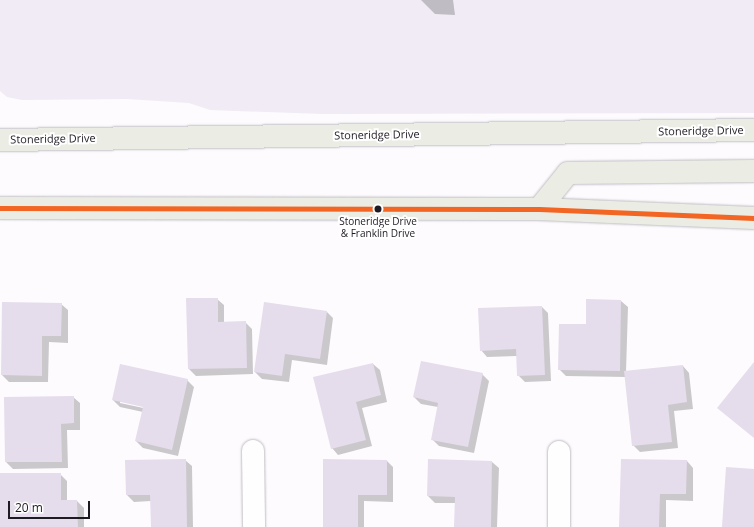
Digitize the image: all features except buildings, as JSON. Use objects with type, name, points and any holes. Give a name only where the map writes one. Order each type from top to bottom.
[{"type":"main road","name":"Stoneridge Drive","points":[[0,140],[754,130]]},
{"type":"main road","points":[[539,208],[568,172],[754,171]]},
{"type":"main road","points":[[0,208],[539,208],[754,218]]},
{"type":"street","points":[[253,451],[254,527]]},
{"type":"street","points":[[559,452],[559,527]]},
{"type":"shaded area","points":[[0,0],[754,0],[754,113],[323,114],[210,110],[189,103],[127,99],[22,100],[7,97],[0,91]]},
{"type":"transit line","points":[[0,208],[539,209],[754,218]]},
{"type":"place","name":"Stoneridge Drive & Franklin Drive","points":[[378,209]]}]
